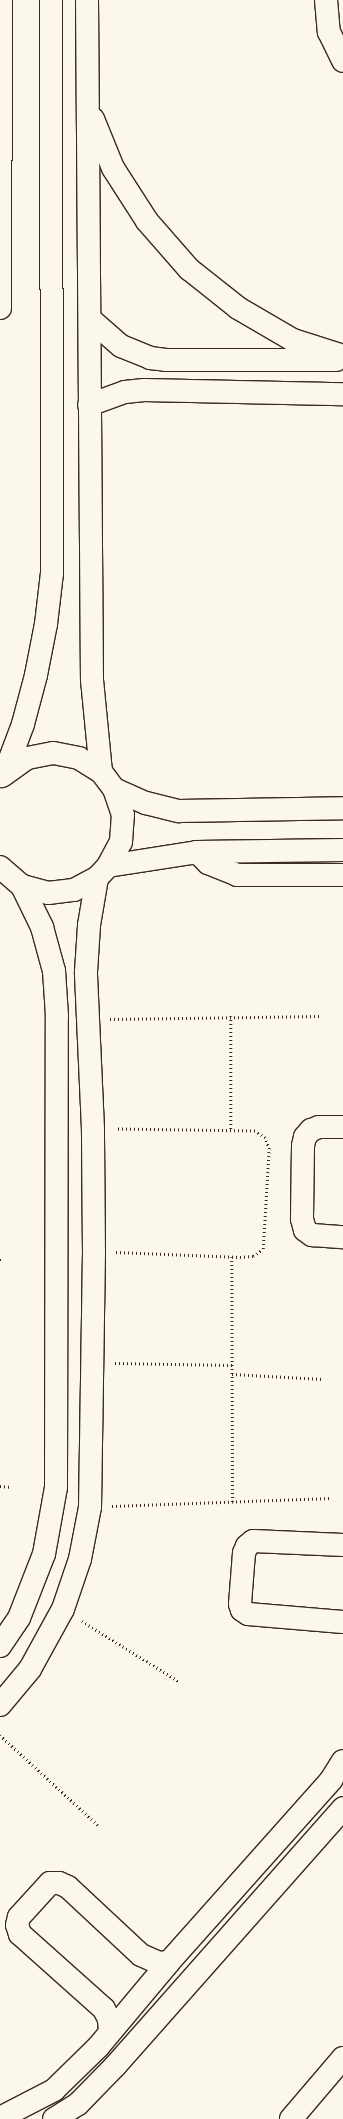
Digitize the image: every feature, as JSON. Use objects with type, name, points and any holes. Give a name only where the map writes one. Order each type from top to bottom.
[{"type":"street","points":[[0,308],[1,0]]},
{"type":"street","points":[[2,775],[23,724],[36,675],[46,624],[52,573],[50,0]]},
{"type":"street","points":[[87,0],[92,680],[101,772]]},
{"type":"street","points":[[326,0],[329,32],[343,61]]},
{"type":"street","points":[[89,109],[113,168],[147,221],[189,268],[238,308],[293,340],[343,356]]},
{"type":"street","points":[[90,319],[121,346],[135,353],[166,360],[343,360]]},
{"type":"street","points":[[89,405],[125,392],[144,390],[343,394]]},
{"type":"street","points":[[0,1705],[30,1669],[63,1609],[80,1559],[90,1507],[94,1252],[90,1019],[86,972],[89,925],[103,872],[121,842],[123,815],[114,789],[101,772],[79,758],[53,753],[27,758],[2,775]]},
{"type":"street","points":[[114,789],[146,803],[179,811],[343,808]]},
{"type":"street","points":[[0,868],[22,886],[48,893],[74,890],[103,872],[197,852],[343,850]]},
{"type":"street","points":[[197,852],[208,862],[237,875],[343,875]]},
{"type":"street","points":[[0,1646],[19,1618],[44,1554],[56,1487],[57,1016],[54,971],[42,927],[22,886]]},
{"type":"street","points":[[343,1127],[319,1127],[311,1130],[305,1137],[303,1146],[302,1219],[305,1230],[312,1235],[343,1236]]},
{"type":"street","points":[[343,1545],[253,1541],[247,1546],[244,1553],[240,1604],[242,1610],[248,1614],[343,1622]]},
{"type":"street","points":[[0,2118],[54,2090],[110,2031],[169,1962],[331,1780],[343,1761]]},
{"type":"street","points":[[54,2119],[78,2112],[343,1808]]},
{"type":"street","points":[[110,2031],[104,2009],[20,1934],[17,1925],[19,1917],[50,1883],[60,1883],[68,1887],[142,1956],[159,1963],[169,1962]]},
{"type":"street","points":[[291,2119],[343,2058]]},
{"type":"path","points":[[231,1016],[231,1130]]},
{"type":"path","points":[[90,1019],[322,1016]]},
{"type":"path","points":[[93,1129],[255,1131],[265,1138],[269,1149],[263,1249],[253,1256],[232,1257],[94,1252]]},
{"type":"path","points":[[232,1257],[233,1502]]},
{"type":"path","points":[[92,1363],[232,1365]]},
{"type":"path","points":[[232,1374],[323,1379]]},
{"type":"path","points":[[0,1486],[12,1487]]},
{"type":"path","points":[[90,1507],[332,1498]]},
{"type":"path","points":[[63,1609],[180,1682]]},
{"type":"path","points":[[0,1735],[98,1825]]}]
